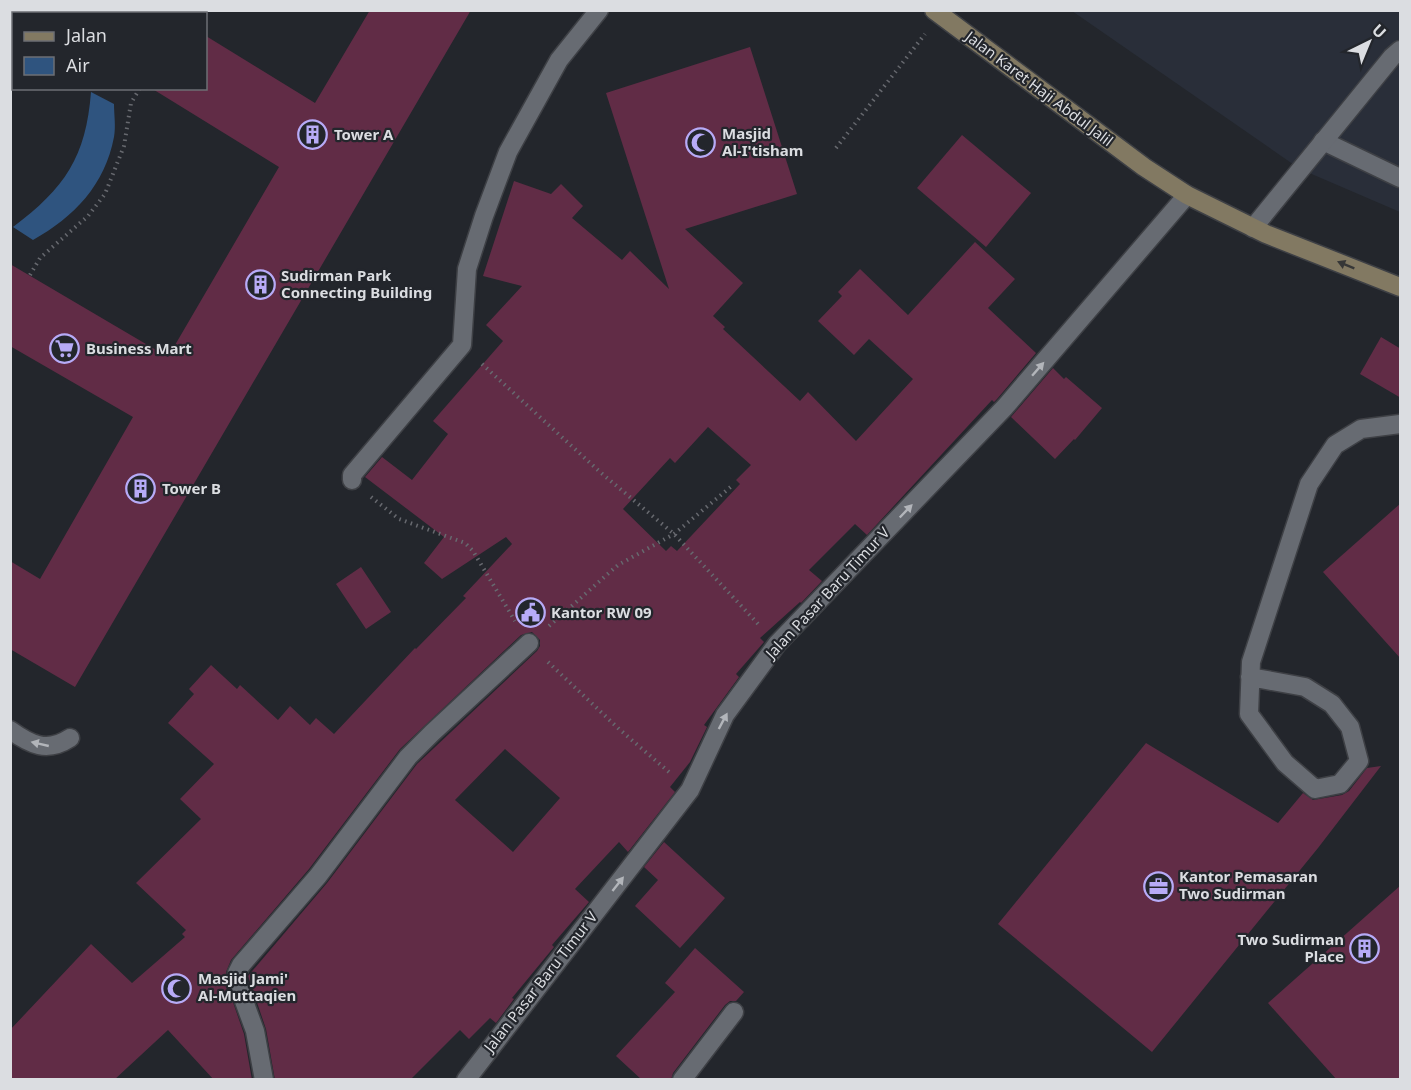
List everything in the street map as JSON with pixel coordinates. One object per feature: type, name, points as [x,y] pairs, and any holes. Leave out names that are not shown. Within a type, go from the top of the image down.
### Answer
[{"type":"street","points":[[352,480],[352,475],[462,345],[467,269],[508,152],[559,60],[599,10]]},
{"type":"street","name":"Jalan Karet Haji Abdul Jalil","points":[[937,13],[1144,167],[1187,195],[1253,228],[1401,287]]},
{"type":"street","points":[[1253,228],[1392,57],[1401,50]]},
{"type":"street","points":[[1323,141],[1401,178]]},
{"type":"street","name":"Jalan Pasar Baru Timur V","points":[[469,1079],[690,790],[726,715],[777,644],[1005,407],[1187,195]]},
{"type":"street","points":[[1250,677],[1305,687],[1332,704],[1350,727],[1359,761],[1340,784],[1315,789],[1285,763],[1249,714],[1250,677],[1251,662],[1309,484],[1335,445],[1361,429],[1401,424]]},
{"type":"street","points":[[264,1080],[255,1031],[237,982],[237,973],[241,965],[318,876],[408,757],[529,643]]},
{"type":"street","points":[[10,730],[25,741],[45,747],[60,745],[70,738]]},
{"type":"street","points":[[682,1080],[734,1012]]},
{"type":"path","points":[[836,148],[937,13]]},
{"type":"path","points":[[30,275],[40,258],[88,216],[105,194],[124,146],[131,103],[139,90]]},
{"type":"path","points":[[462,345],[600,472],[674,534],[777,644]]},
{"type":"path","points":[[529,643],[618,565],[674,534],[733,485]]},
{"type":"shaded area","points":[[1072,11],[1400,11],[1400,212],[1300,169]]},
{"type":"water","points":[[91,92],[114,104],[115,133],[110,154],[86,198],[62,221],[33,240],[13,227],[46,199],[70,169],[84,135]]},
{"type":"building","points":[[370,10],[471,10],[75,687],[10,649],[10,561],[40,579],[133,417],[10,346],[10,264],[168,357],[279,167],[154,90],[207,90],[207,37],[315,103]]},
{"type":"building","points":[[750,47],[797,194],[685,229],[743,283],[713,316],[725,327],[723,329],[800,401],[808,392],[856,441],[913,379],[869,339],[854,355],[818,321],[842,296],[838,292],[860,269],[908,315],[975,242],[1015,279],[988,308],[1036,353],[997,399],[994,402],[992,400],[867,535],[855,524],[809,570],[822,581],[801,603],[760,638],[764,642],[736,674],[739,677],[704,725],[707,727],[690,762],[670,787],[675,792],[628,852],[619,842],[575,889],[589,902],[552,945],[554,947],[512,998],[514,999],[496,1023],[490,1018],[469,1039],[460,1030],[410,1080],[275,1080],[266,1029],[248,976],[327,883],[417,764],[537,651],[540,640],[532,632],[521,635],[400,749],[309,869],[231,960],[226,972],[226,982],[244,1034],[252,1080],[214,1080],[168,1030],[114,1080],[10,1080],[10,1030],[91,944],[132,983],[185,937],[182,934],[186,930],[136,883],[201,819],[180,799],[214,764],[168,723],[194,694],[189,689],[211,665],[237,689],[240,685],[278,720],[290,706],[310,725],[316,718],[334,734],[466,598],[463,596],[512,544],[506,537],[442,579],[424,563],[444,537],[365,477],[382,457],[412,480],[448,434],[433,421],[503,341],[486,325],[522,286],[483,276],[514,181],[551,194],[561,184],[583,206],[572,218],[622,260],[630,251],[669,289],[606,93]],"holes":[[[708,427],[751,465],[736,480],[740,484],[677,551],[671,546],[666,551],[623,509],[670,458],[675,463]],[[505,749],[560,798],[513,852],[455,800]]]},
{"type":"building","points":[[962,135],[1031,193],[986,247],[917,188]]},
{"type":"building","points":[[1381,337],[1401,349],[1401,398],[1360,374]]},
{"type":"building","points":[[1053,368],[1102,408],[1075,440],[1055,459],[1011,417]]},
{"type":"building","points":[[1401,503],[1401,659],[1323,572]]},
{"type":"building","points":[[361,567],[391,612],[366,629],[336,584]]},
{"type":"building","name":"Kantor Pemasaran Two Sudirman","points":[[1146,743],[1278,823],[1303,793],[1313,800],[1342,795],[1349,791],[1367,768],[1381,766],[1318,848],[1152,1052],[998,924]]},
{"type":"building","points":[[664,842],[725,898],[680,948],[635,906],[658,880],[644,867]]},
{"type":"building","name":"Two Sudirman Place","points":[[1401,885],[1401,1080],[1337,1080],[1268,1003]]},
{"type":"building","points":[[695,948],[744,992],[736,1001],[730,1001],[725,1005],[673,1073],[671,1080],[642,1080],[616,1056],[675,992],[665,983]]},
{"type":"place","name":"Tower A","points":[[313,135]]},
{"type":"place","name":"Masjid Al-I'tisham","points":[[701,143]]},
{"type":"place","name":"Sudirman Park Connecting Building","points":[[260,285]]},
{"type":"place","name":"Business Mart","points":[[65,349]]},
{"type":"place","name":"Tower B","points":[[141,489]]},
{"type":"place","name":"Kantor RW 09","points":[[530,613]]},
{"type":"place","name":"Kantor Pemasaran Two Sudirman","points":[[1158,886]]},
{"type":"place","name":"Two Sudirman Place","points":[[1365,949]]},
{"type":"place","name":"Masjid Jami' Al-Muttaqien","points":[[177,988]]}]
